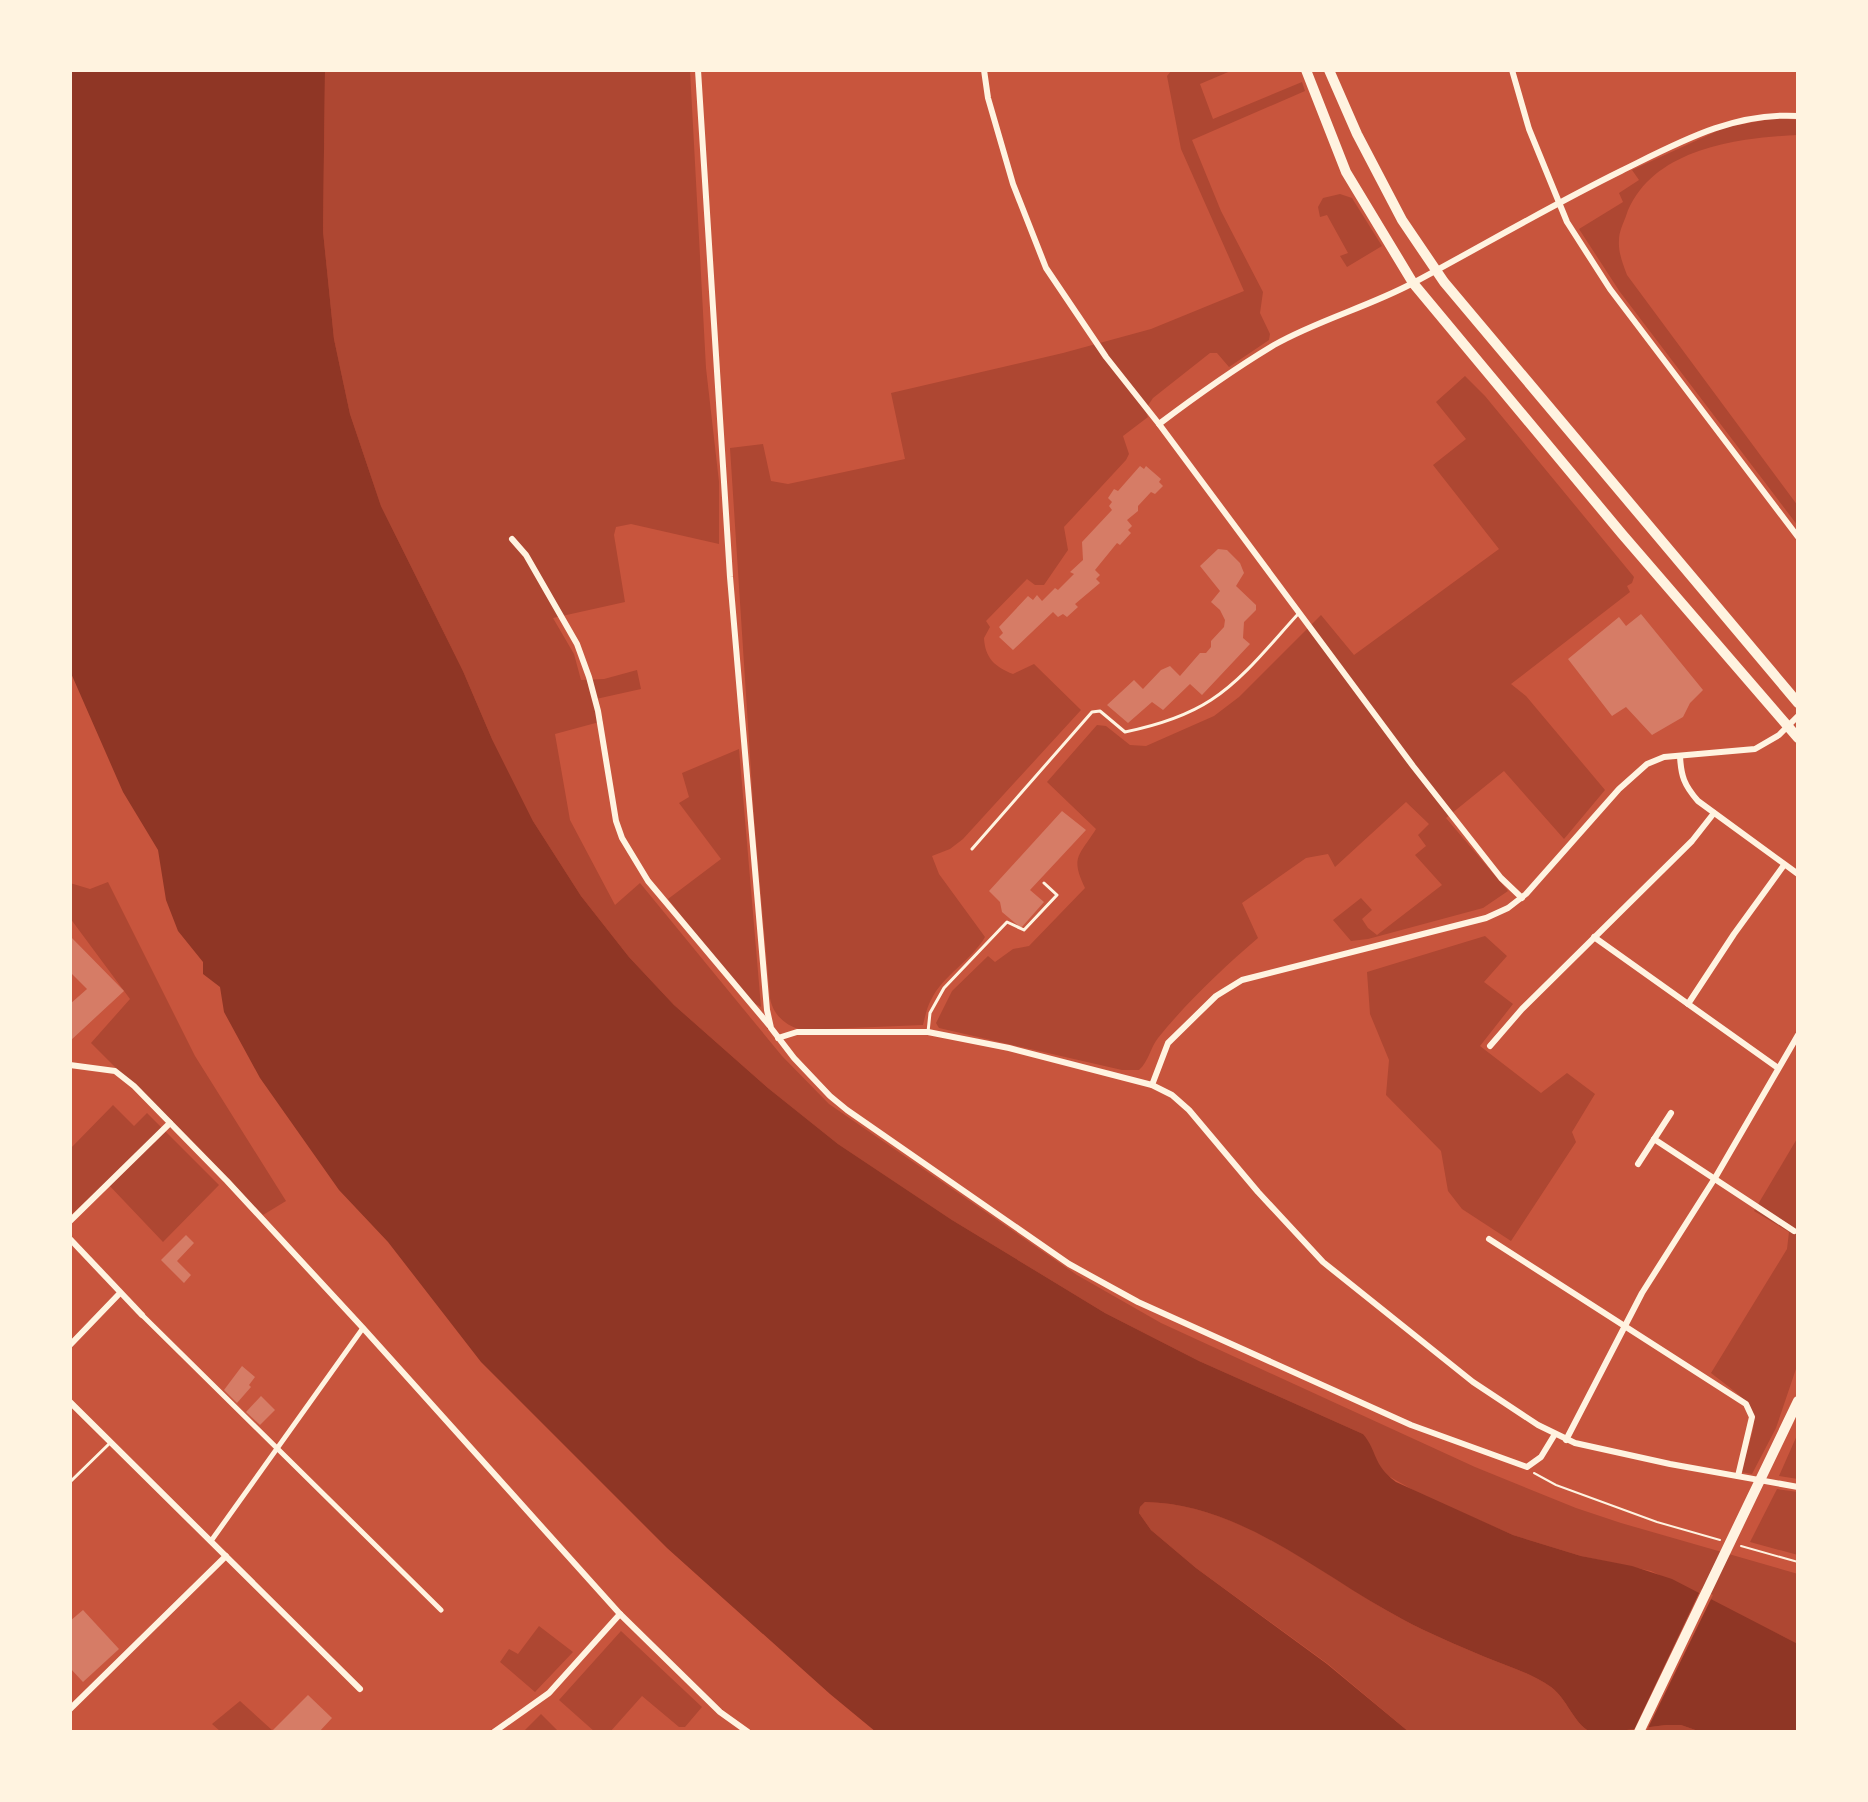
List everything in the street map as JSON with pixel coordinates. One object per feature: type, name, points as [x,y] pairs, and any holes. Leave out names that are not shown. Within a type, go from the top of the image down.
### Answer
[{"type":"main road","points":[[1306,70],[1346,172],[1413,283],[1622,534],[1798,738]]},
{"type":"main road","points":[[1329,70],[1357,134],[1402,220],[1436,270],[1798,703]]},
{"type":"main road","points":[[1639,1732],[1798,1401]]},
{"type":"street","points":[[698,70],[730,577],[756,905],[765,1001],[771,1028]]},
{"type":"street","points":[[984,70],[988,98],[1013,184],[1046,268],[1106,357],[1457,823],[1501,878],[1522,898]]},
{"type":"street","points":[[1512,70],[1529,129],[1567,222],[1610,289],[1798,537]]},
{"type":"street","points":[[1159,424],[1276,344],[1413,283],[1559,203],[1716,126],[1753,117],[1798,116]]},
{"type":"street","points":[[512,539],[526,555],[570,631],[589,677],[598,711],[616,821],[622,838],[648,881],[778,1038],[812,1077],[847,1110],[1069,1264],[1138,1302],[1220,1341],[1411,1425],[1527,1467],[1541,1457],[1555,1434]]},
{"type":"street","points":[[1152,1085],[1168,1043],[1216,996],[1242,980],[1467,924],[1508,908],[1522,898],[1636,772],[1654,759],[1755,749],[1773,740],[1798,716]]},
{"type":"street","points":[[1680,756],[1686,787],[1714,813],[1798,874]]},
{"type":"street","points":[[1490,1046],[1522,1009],[1692,841],[1714,813]]},
{"type":"street","points":[[1688,1004],[1784,865]]},
{"type":"street","points":[[1594,937],[1778,1068]]},
{"type":"street","points":[[778,1038],[797,1032],[928,1032],[1009,1048],[1152,1085],[1172,1095],[1189,1110],[1258,1192],[1323,1262],[1473,1382],[1555,1434],[1566,1440],[1670,1464],[1798,1487]]},
{"type":"street","points":[[1566,1440],[1642,1293],[1715,1178],[1798,1035]]},
{"type":"street","points":[[70,1065],[104,1069],[124,1076],[363,1328],[620,1614],[720,1712],[748,1732]]},
{"type":"street","points":[[1638,1164],[1671,1113]]},
{"type":"street","points":[[70,1221],[170,1123]]},
{"type":"street","points":[[1654,1139],[1794,1231]]},
{"type":"street","points":[[70,1239],[120,1293],[441,1610]]},
{"type":"street","points":[[1489,1239],[1746,1404],[1752,1417],[1738,1476]]},
{"type":"street","points":[[70,1345],[120,1293]]},
{"type":"street","points":[[211,1541],[363,1328]]},
{"type":"street","points":[[70,1402],[360,1689]]},
{"type":"street","points":[[70,1709],[226,1556]]},
{"type":"street","points":[[494,1732],[549,1693],[620,1614]]},
{"type":"lane","points":[[972,849],[1092,712],[1100,711],[1125,732],[1160,725],[1212,700],[1252,664],[1300,612]]},
{"type":"lane","points":[[928,1032],[930,1013],[944,988],[1007,922],[1024,930],[1057,895],[1044,883]]},
{"type":"lane","points":[[70,1482],[111,1442]]},
{"type":"path","points":[[1527,1467],[1540,1477],[1585,1496],[1657,1522],[1728,1542]]},
{"type":"path","points":[[1742,1546],[1798,1562]]},
{"type":"shaded area","points":[[70,70],[325,70],[323,231],[334,339],[350,414],[381,506],[533,821],[581,896],[629,957],[674,1005],[768,1088],[838,1144],[952,1220],[1105,1313],[1199,1361],[1363,1434],[1379,1464],[1396,1482],[1513,1535],[1672,1579],[1798,1644],[1798,1732],[1701,1732],[1681,1725],[1666,1725],[1590,1732],[1557,1692],[1543,1682],[1412,1624],[1280,1545],[1215,1515],[1181,1506],[1145,1502],[1139,1513],[1151,1530],[1196,1568],[1327,1664],[1409,1732],[876,1732],[667,1548],[481,1362],[388,1242],[339,1190],[260,1078],[224,1012],[220,987],[203,974],[203,962],[178,931],[166,900],[158,850],[123,792],[70,671]]},
{"type":"shaded area","points":[[325,70],[690,70],[706,368],[719,482],[719,544],[631,524],[616,527],[614,535],[625,602],[553,618],[574,654],[581,680],[604,679],[637,670],[641,689],[596,699],[603,721],[555,734],[570,820],[615,905],[640,883],[782,1056],[829,1104],[1077,1275],[1161,1323],[1475,1467],[1621,1523],[1798,1574],[1798,1644],[1651,1571],[1581,1556],[1513,1535],[1420,1494],[1385,1474],[1363,1434],[1199,1361],[1105,1313],[952,1220],[838,1144],[768,1088],[674,1005],[629,957],[581,896],[533,821],[381,506],[350,414],[334,339],[323,231]]},
{"type":"shaded area","points":[[1172,70],[1233,70],[1200,84],[1213,119],[1302,82],[1305,91],[1192,140],[1221,211],[1263,292],[1260,313],[1270,334],[1269,340],[1229,367],[1217,353],[1210,353],[1153,398],[1145,410],[1148,417],[1123,436],[1129,454],[1126,460],[1064,527],[1068,550],[1044,585],[1035,585],[1027,579],[986,621],[990,627],[984,638],[985,645],[996,665],[1013,674],[1034,664],[1081,710],[963,839],[950,849],[932,856],[939,874],[985,937],[979,946],[936,991],[923,1025],[795,1028],[777,1014],[770,998],[754,818],[730,448],[763,444],[771,481],[788,484],[905,459],[891,393],[1151,329],[1244,291],[1181,149],[1167,76]]},
{"type":"shaded area","points":[[1777,118],[1798,120],[1798,135],[1723,144],[1675,162],[1654,176],[1638,193],[1626,216],[1619,244],[1627,275],[1798,506],[1798,526],[1620,292],[1579,229],[1623,202],[1619,193],[1639,180],[1632,170],[1726,127]]},
{"type":"shaded area","points":[[1340,194],[1352,198],[1382,246],[1347,267],[1340,256],[1348,253],[1327,215],[1320,217],[1318,207],[1323,198]]},
{"type":"shaded area","points":[[1465,376],[1485,396],[1634,577],[1627,586],[1630,592],[1511,684],[1526,696],[1605,790],[1564,839],[1504,771],[1446,818],[1508,891],[1483,908],[1368,939],[1351,941],[1333,920],[1361,898],[1372,910],[1362,919],[1377,935],[1442,885],[1415,855],[1426,846],[1418,835],[1429,824],[1406,802],[1335,867],[1328,854],[1306,858],[1242,903],[1258,938],[1181,1011],[1158,1038],[1139,1070],[1122,1070],[939,1028],[936,1023],[952,991],[988,956],[995,962],[1013,949],[1029,946],[1085,888],[1078,870],[1078,857],[1096,829],[1047,782],[1097,725],[1106,726],[1130,745],[1146,746],[1214,716],[1239,697],[1321,615],[1354,655],[1499,549],[1433,465],[1466,439],[1436,402]]},
{"type":"shaded area","points":[[739,749],[761,1007],[748,1000],[668,899],[721,859],[679,803],[689,797],[682,773]]},
{"type":"shaded area","points":[[108,882],[195,1056],[286,1201],[263,1215],[91,1043],[130,999],[70,918],[70,883],[90,889]]},
{"type":"shaded area","points":[[1485,936],[1507,956],[1484,982],[1513,1004],[1480,1046],[1541,1093],[1567,1073],[1595,1094],[1572,1132],[1576,1142],[1511,1241],[1462,1209],[1448,1191],[1441,1151],[1386,1095],[1389,1060],[1370,1014],[1367,972]]},
{"type":"shaded area","points":[[113,1105],[134,1126],[147,1113],[219,1185],[163,1242],[106,1182],[70,1216],[70,1149]]},
{"type":"shaded area","points":[[1798,1137],[1798,1363],[1776,1428],[1752,1474],[1741,1472],[1752,1435],[1753,1414],[1741,1397],[1711,1373],[1787,1249],[1789,1232],[1754,1211]]},
{"type":"shaded area","points":[[1798,1433],[1798,1479],[1779,1476]]},
{"type":"shaded area","points":[[1777,1489],[1798,1492],[1798,1555],[1750,1542]]},
{"type":"shaded area","points":[[1145,1502],[1181,1506],[1248,1528],[1412,1624],[1543,1682],[1557,1692],[1590,1732],[1409,1732],[1328,1664],[1196,1568],[1151,1530],[1139,1513]]},
{"type":"shaded area","points":[[539,1626],[573,1652],[535,1692],[500,1662],[509,1649],[518,1654]]},
{"type":"shaded area","points":[[621,1631],[702,1707],[685,1727],[679,1727],[642,1696],[610,1732],[595,1732],[559,1700]]},
{"type":"shaded area","points":[[240,1701],[273,1731],[221,1732],[212,1724]]},
{"type":"shaded area","points":[[541,1714],[559,1732],[523,1732]]},
{"type":"shaded area","points":[[1681,1725],[1701,1732],[1611,1732]]},
{"type":"pier","points":[[1701,1589],[1713,1595],[1647,1730],[1633,1732]]},
{"type":"building","points":[[1140,466],[1144,469],[1146,466],[1161,479],[1159,482],[1163,486],[1155,494],[1151,492],[1138,506],[1138,511],[1127,520],[1132,526],[1128,530],[1131,533],[1120,545],[1117,543],[1095,570],[1100,575],[1096,579],[1100,583],[1075,604],[1078,607],[1067,617],[1063,614],[1058,617],[1053,612],[1013,650],[999,637],[1003,633],[999,627],[1028,596],[1033,600],[1037,595],[1042,601],[1074,574],[1070,572],[1083,560],[1082,542],[1112,510],[1109,506],[1112,502],[1108,498]]},
{"type":"building","points":[[1218,549],[1227,550],[1240,563],[1244,573],[1236,586],[1256,605],[1256,610],[1244,622],[1243,638],[1250,644],[1202,695],[1190,684],[1163,710],[1152,702],[1128,723],[1107,705],[1134,680],[1143,689],[1161,670],[1170,666],[1180,676],[1200,653],[1206,653],[1211,641],[1224,627],[1225,620],[1220,610],[1211,602],[1220,591],[1200,566]]},
{"type":"building","points":[[1641,614],[1703,690],[1690,703],[1683,717],[1652,735],[1626,707],[1612,716],[1568,659],[1619,617],[1626,626]]},
{"type":"building","points":[[1062,811],[1086,830],[1030,890],[1044,902],[1021,928],[1002,912],[1000,902],[989,891]]},
{"type":"building","points":[[70,936],[124,991],[70,1041],[70,1004],[87,989],[70,972]]},
{"type":"building","points":[[186,1235],[194,1243],[177,1261],[191,1275],[184,1283],[161,1260]]},
{"type":"building","points":[[242,1366],[255,1377],[249,1385],[251,1387],[237,1403],[224,1390]]},
{"type":"building","points":[[261,1396],[275,1410],[260,1425],[246,1412]]},
{"type":"building","points":[[83,1610],[119,1649],[83,1682],[70,1668],[70,1621]]},
{"type":"building","points":[[308,1695],[332,1718],[319,1732],[271,1732]]}]
